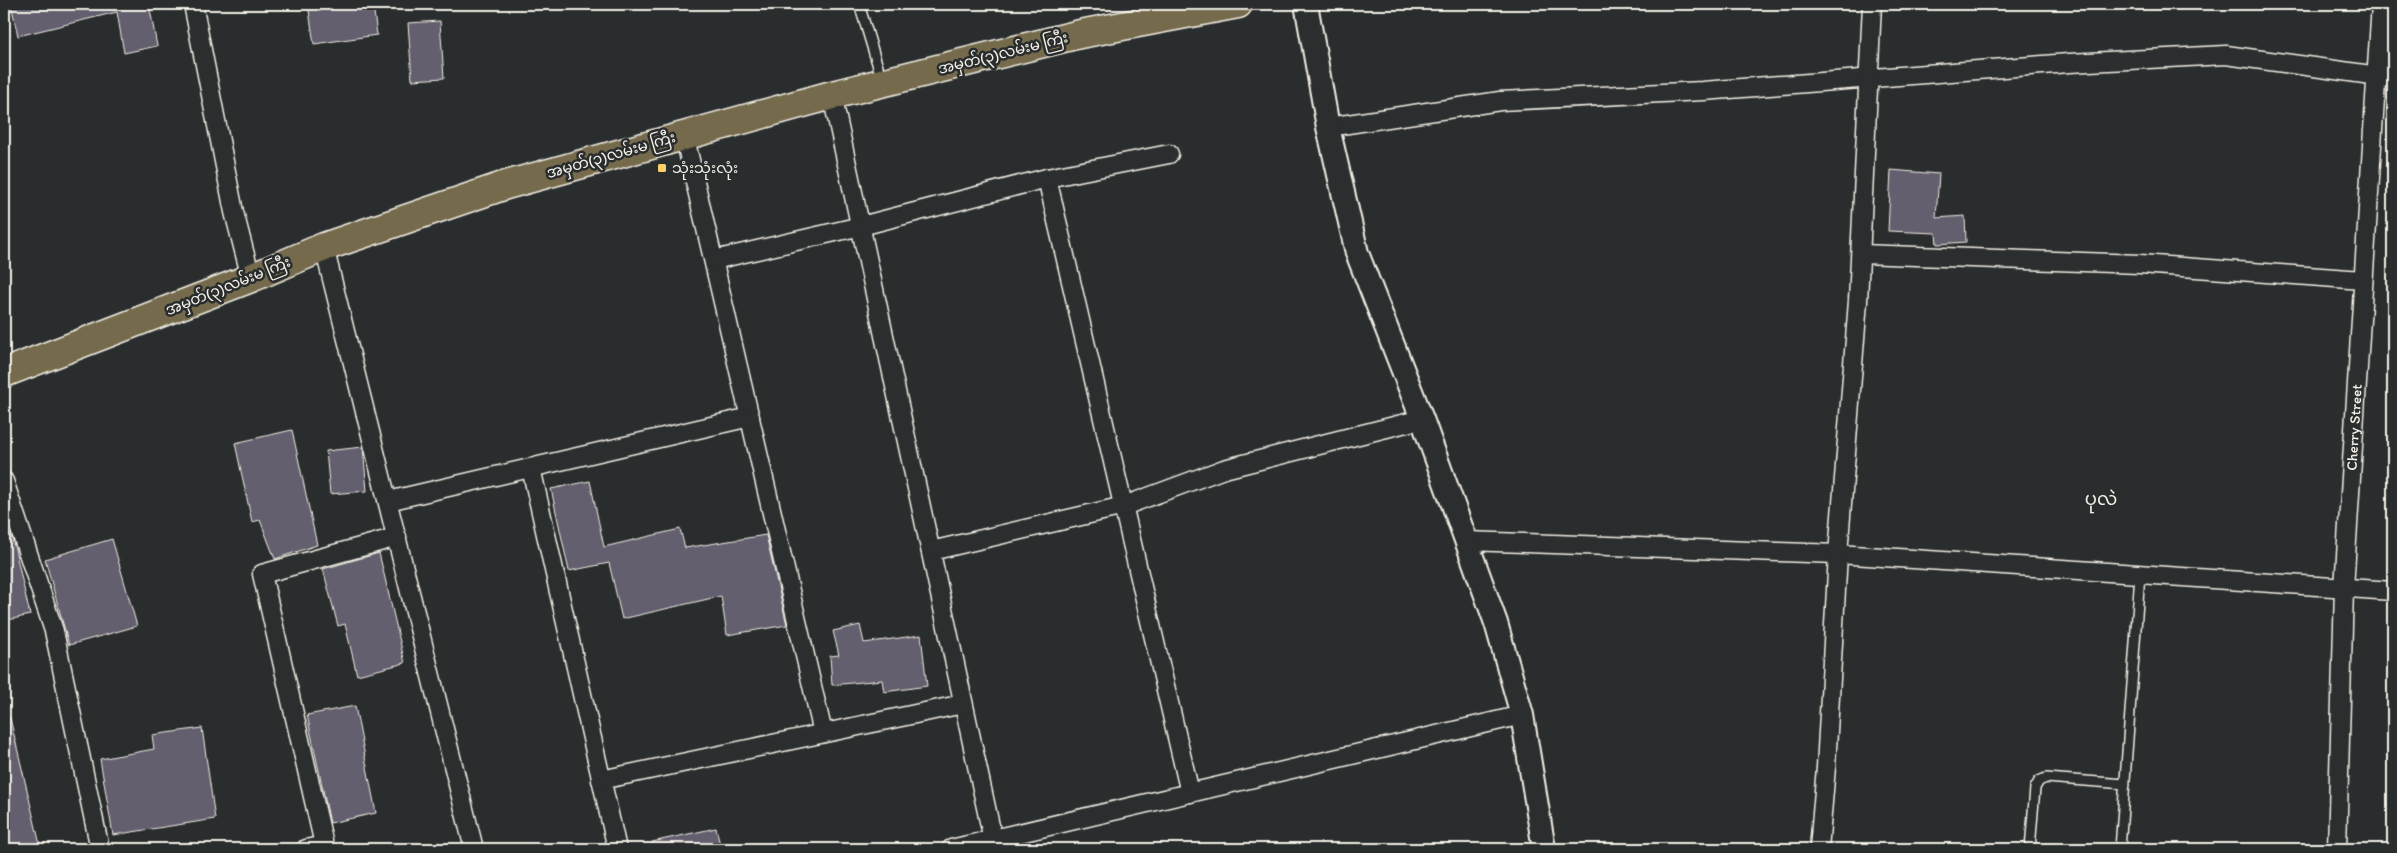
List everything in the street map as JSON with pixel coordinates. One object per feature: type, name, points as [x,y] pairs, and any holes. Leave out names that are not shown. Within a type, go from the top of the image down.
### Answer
[{"type":"main road","name":"အမှတ်(၃)လမ်းမ ကြီး","points":[[4,373],[251,278],[324,247],[506,185],[684,134],[882,82],[1080,34],[1238,4]]},
{"type":"street","points":[[193,4],[234,212],[251,278]]},
{"type":"street","points":[[1306,4],[1328,127],[1357,253],[1422,419],[1496,623],[1522,715],[1544,849]]},
{"type":"street","points":[[1819,849],[1826,766],[1838,554],[1861,254],[1872,4]]},
{"type":"street","name":"Cherry Street","points":[[2337,849],[2344,588],[2363,280],[2385,77],[2381,4]]},
{"type":"street","points":[[1328,127],[1500,101],[1703,91],[2069,63],[2226,55],[2385,77]]},
{"type":"street","points":[[832,95],[994,844]]},
{"type":"street","points":[[684,134],[823,732]]},
{"type":"street","points":[[714,260],[861,226],[1047,178],[1169,154]]},
{"type":"street","points":[[1047,178],[1190,794]]},
{"type":"street","points":[[324,247],[474,849]]},
{"type":"street","points":[[1861,254],[2140,264],[2363,280]]},
{"type":"street","points":[[388,501],[750,417]]},
{"type":"street","points":[[931,552],[1124,506],[1224,469],[1422,419]]},
{"type":"street","points":[[531,468],[616,849]]},
{"type":"street","points":[[4,481],[54,631],[100,849]]},
{"type":"street","points":[[306,849],[324,847],[262,574],[397,538]]},
{"type":"street","points":[[1466,541],[1838,554],[2393,591]]},
{"type":"street","points":[[601,780],[964,704]]},
{"type":"street","points":[[951,849],[994,844],[1190,794],[1522,715]]},
{"type":"lane","points":[[860,4],[882,82]]},
{"type":"lane","points":[[2120,849],[2140,574]]},
{"type":"lane","points":[[2030,849],[2035,788],[2039,781],[2046,778],[2125,784]]},
{"type":"building","points":[[11,4],[149,4],[157,46],[124,53],[117,12],[18,36]]},
{"type":"building","points":[[308,4],[373,4],[377,35],[314,44]]},
{"type":"building","points":[[440,21],[444,78],[412,80],[408,23]]},
{"type":"building","points":[[1891,170],[1939,174],[1936,218],[1965,216],[1966,242],[1937,244],[1936,233],[1888,231]]},
{"type":"building","points":[[292,430],[317,545],[275,559],[260,520],[252,522],[235,443]]},
{"type":"building","points":[[363,447],[367,491],[330,494],[326,451]]},
{"type":"building","points":[[590,481],[604,547],[680,529],[685,548],[766,535],[787,625],[727,635],[721,596],[622,619],[609,563],[569,571],[551,489]]},
{"type":"building","points":[[8,527],[30,615],[4,621],[4,528]]},
{"type":"building","points":[[112,539],[137,626],[69,645],[45,559]]},
{"type":"building","points":[[379,553],[405,663],[357,675],[345,624],[338,626],[323,569]]},
{"type":"building","points":[[860,625],[864,643],[921,635],[927,686],[884,692],[882,680],[832,685],[830,656],[839,655],[833,631]]},
{"type":"building","points":[[355,706],[376,813],[330,823],[307,715]]},
{"type":"building","points":[[10,718],[41,849],[4,849],[4,719]]},
{"type":"building","points":[[202,728],[215,819],[113,835],[100,759],[154,749],[152,735]]},
{"type":"building","points":[[716,828],[721,849],[653,849],[652,842]]},
{"type":"place","name":"သုံးသုံးလုံး","points":[[662,168]]},
{"type":"district","name":"ပုလဲ","points":[[2101,499]]}]
